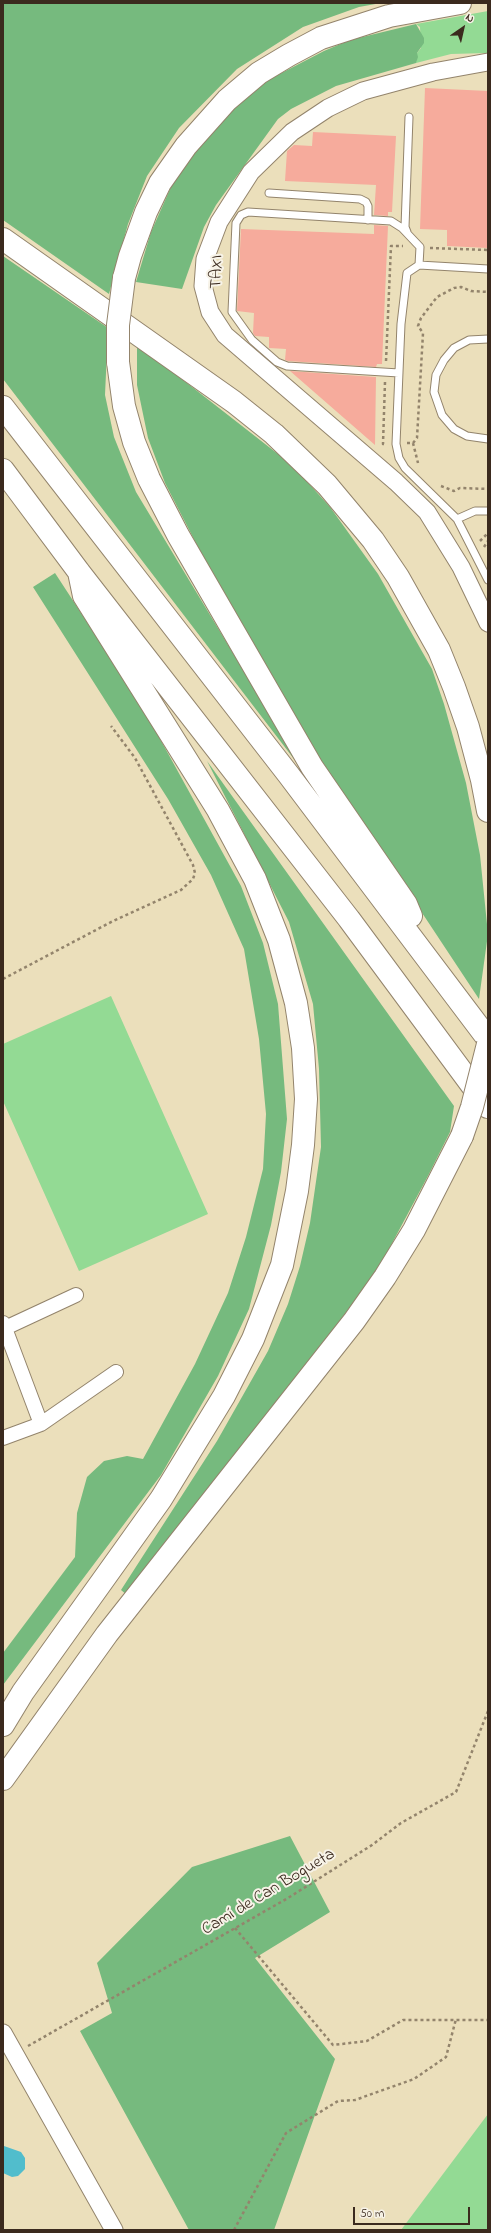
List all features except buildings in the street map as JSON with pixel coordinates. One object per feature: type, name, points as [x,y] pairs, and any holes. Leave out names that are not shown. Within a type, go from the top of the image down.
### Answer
[{"type":"highway","points":[[432,963],[406,904],[312,767],[209,591],[159,500],[134,442],[124,406],[118,362],[118,325],[124,278],[130,256],[146,212],[160,183],[186,146],[227,100],[259,73],[288,55],[321,38],[389,16],[460,3]]},
{"type":"highway","points":[[3,239],[234,402],[274,434],[327,485],[373,540],[398,578],[439,650],[468,727],[482,780],[488,811]]},
{"type":"highway","points":[[3,406],[432,963],[488,1039]]},
{"type":"highway","points":[[3,470],[79,572],[340,907],[488,1107]]},
{"type":"highway","points":[[3,1725],[24,1692],[161,1499],[224,1396],[253,1338],[282,1265],[297,1191],[306,1099],[303,1048],[296,1003],[278,940],[255,879],[218,810],[84,596],[79,572]]},
{"type":"highway","points":[[3,1779],[107,1634],[344,1333],[385,1277],[414,1230],[462,1136],[472,1107],[488,1044]]},
{"type":"highway","points":[[3,1715],[24,1692]]},
{"type":"highway","points":[[3,1789],[30,1741]]},
{"type":"street","points":[[488,62],[433,72],[363,91],[328,108],[297,128],[263,158],[235,194],[213,235],[203,272],[203,286],[210,312],[225,336],[396,482],[427,512],[461,567],[488,623]]},
{"type":"street","points":[[41,1424],[4,1327],[76,1295]]},
{"type":"street","points":[[3,1438],[41,1424],[116,1372]]},
{"type":"street","points":[[8,2046],[113,2230]]},
{"type":"lane","points":[[407,232],[405,227],[409,117]]},
{"type":"lane","points":[[268,193],[360,199],[366,202],[368,220]]},
{"type":"lane","name":"TAXI","points":[[399,374],[286,366],[277,362],[252,340],[232,312],[235,228],[241,215],[248,212],[391,221],[407,232],[420,247],[418,265]]},
{"type":"lane","points":[[488,269],[418,265],[410,269],[405,277],[396,444],[399,458],[405,468],[457,519],[488,580]]},
{"type":"lane","points":[[488,339],[469,340],[454,348],[444,360],[436,375],[434,392],[442,415],[454,429],[467,436],[488,439]]},
{"type":"lane","points":[[457,519],[475,511],[488,511]]},
{"type":"path","points":[[421,469],[414,454],[413,443],[417,438],[423,333],[418,326],[421,318],[437,297],[454,288],[461,287],[471,291],[488,292]]},
{"type":"path","points":[[383,444],[413,443]]},
{"type":"path","points":[[435,483],[454,491],[460,488],[488,489]]},
{"type":"path","points":[[3,980],[112,921],[181,890],[193,879],[196,873],[135,758],[111,726]]},
{"type":"path","name":"Camí de Can Bogueta","points":[[8,2046],[235,1928],[353,1857],[401,1823],[456,1792],[488,1711]]},
{"type":"path","points":[[235,1928],[333,2046],[367,2041],[403,2020],[488,2020]]},
{"type":"path","points":[[234,2230],[286,2134],[338,2101],[355,2100],[414,2079],[446,2057],[456,2019]]},
{"type":"green space","points":[[3,3],[381,3],[359,7],[303,27],[237,69],[179,128],[147,176],[128,224],[109,294],[3,220]]},
{"type":"green space","points":[[488,11],[488,53],[451,54],[416,63],[417,53],[421,48],[420,27],[416,24]]},
{"type":"green space","points":[[416,24],[424,38],[424,43],[417,53],[418,57],[416,63],[336,86],[291,109],[278,119],[216,205],[204,227],[182,289],[136,282],[151,232],[171,187],[201,143],[233,109],[270,79],[324,51],[350,40]]},
{"type":"green space","points":[[3,256],[108,328],[105,395],[114,437],[136,492],[307,776],[3,379]]},
{"type":"green space","points":[[137,344],[292,465],[330,507],[378,574],[432,669],[444,704],[466,783],[480,855],[488,934],[479,999],[280,698],[219,588],[165,483],[148,438],[137,385]]},
{"type":"green space","points":[[55,573],[143,708],[241,886],[263,943],[278,1004],[287,1119],[281,1172],[271,1225],[249,1309],[218,1376],[161,1475],[3,1685],[3,1653],[75,1557],[77,1513],[87,1477],[104,1461],[127,1456],[143,1459],[195,1364],[228,1293],[246,1237],[263,1169],[266,1114],[259,1039],[244,949],[211,875],[168,799],[33,587]]},
{"type":"green space","points":[[207,761],[454,1106],[450,1132],[381,1264],[318,1351],[127,1595],[121,1590],[217,1441],[268,1351],[288,1304],[300,1266],[310,1223],[321,1147],[319,1069],[313,1004],[289,922]]},
{"type":"green space","points":[[111,996],[208,1214],[79,1271],[3,1101],[3,1044]]},
{"type":"green space","points":[[290,1836],[330,1912],[255,1958],[335,2059],[274,2230],[189,2230],[80,2031],[112,2013],[97,1963],[192,1867]]},
{"type":"green space","points":[[488,2114],[488,2230],[401,2230]]},
{"type":"water","points":[[3,2136],[4,2146],[21,2152],[25,2158],[25,2169],[18,2176],[12,2177],[3,2173]]}]
